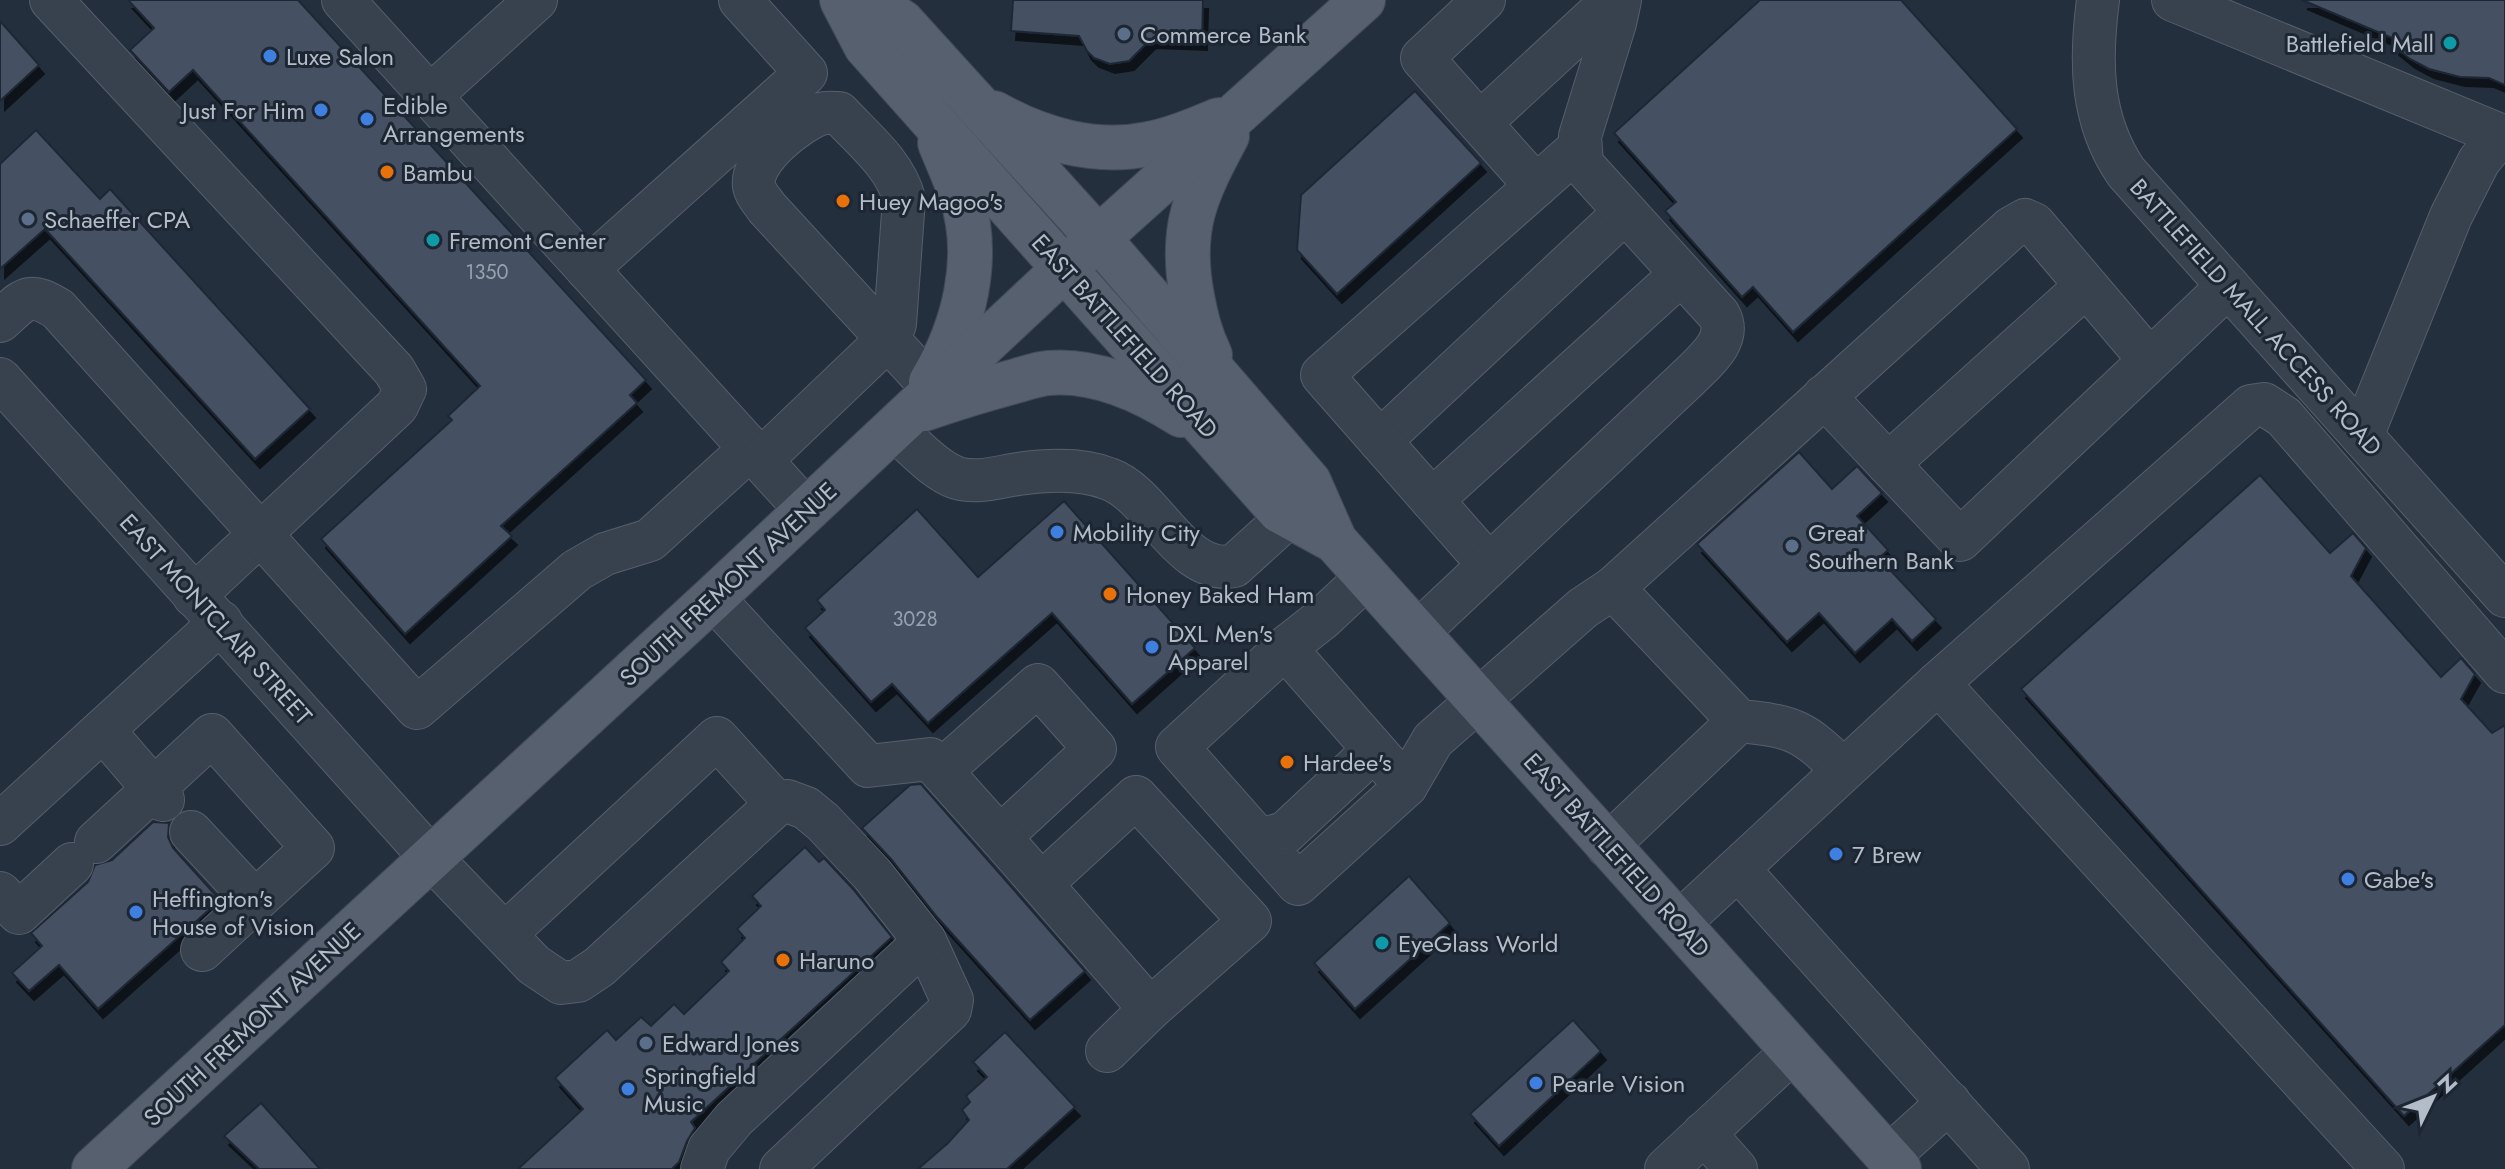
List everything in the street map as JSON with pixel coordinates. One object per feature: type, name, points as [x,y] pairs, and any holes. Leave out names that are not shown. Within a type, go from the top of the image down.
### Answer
[{"type":"main road","name":"EAST BATTLEFIELD ROAD","points":[[842,0],[866,46],[1280,511],[1335,541]]},
{"type":"main road","name":"EAST BATTLEFIELD ROAD","points":[[868,0],[902,22],[1099,239],[1309,482],[1335,541],[1893,1163]]},
{"type":"main road","name":"SOUTH FREMONT AVENUE","points":[[94,1169],[432,859],[1065,268],[1363,0]]},
{"type":"main road","points":[[973,101],[1033,132],[1058,141],[1096,146],[1145,145],[1239,112]]},
{"type":"main road","points":[[1227,386],[1199,335],[1186,244],[1192,213],[1205,179],[1239,112]]},
{"type":"main road","points":[[913,409],[957,330],[968,284],[968,235],[962,197],[928,115]]},
{"type":"main road","points":[[913,409],[1047,373],[1078,374],[1122,384],[1157,399],[1214,436]]},
{"type":"street","points":[[0,824],[103,730],[207,609],[260,535],[397,406],[405,389],[394,370],[51,0]]},
{"type":"street","points":[[343,0],[807,511]]},
{"type":"street","points":[[430,96],[536,0]]},
{"type":"street","points":[[0,321],[26,299],[40,298],[58,309],[417,708],[577,570],[605,554],[650,540],[755,455],[889,338],[895,324],[904,199],[901,189],[888,166],[740,0]]},
{"type":"street","points":[[1484,0],[1422,58],[1536,186]]},
{"type":"street","points":[[1480,123],[1613,0]]},
{"type":"street","points":[[1417,633],[1688,378],[1720,342],[1723,323],[1582,164],[1580,136],[1620,0]]},
{"type":"street","name":"BATTLEFIELD MALL ACCESS ROAD","points":[[2098,0],[2092,56],[2094,91],[2105,135],[2126,172],[2505,596]]},
{"type":"street","points":[[2173,0],[2503,136],[2479,161],[2451,216],[2362,436]]},
{"type":"street","points":[[587,269],[806,73]]},
{"type":"street","points":[[754,187],[756,170],[770,150],[807,120],[825,113],[839,113]]},
{"type":"street","points":[[1489,565],[1322,375],[1579,148]]},
{"type":"street","points":[[719,151],[754,187],[767,208],[889,338],[913,409],[942,470],[970,481],[1050,471],[1088,473],[1117,482],[1130,491],[1196,559],[1212,566],[1234,566],[1289,516]]},
{"type":"street","points":[[1380,441],[1625,212]]},
{"type":"street","points":[[1367,577],[1177,747],[1298,884],[1406,786],[1433,740],[1583,608],[1613,588],[2011,228],[2025,220],[2034,224],[2141,350],[2154,351],[2164,347]]},
{"type":"street","points":[[1432,500],[1681,274]]},
{"type":"street","points":[[1888,464],[2086,286]]},
{"type":"street","points":[[1824,396],[1960,540],[2228,286]]},
{"type":"street","name":"EAST MONTCLAIR STREET","points":[[0,379],[432,859],[534,965],[561,983],[578,981],[599,967],[777,804]]},
{"type":"street","points":[[1679,923],[1938,683],[2251,406],[2264,404],[2284,417],[2505,672]]},
{"type":"street","points":[[1613,588],[1739,721],[1778,725],[1812,739],[1843,770]]},
{"type":"street","points":[[713,598],[868,766],[930,759],[1150,1009]]},
{"type":"street","points":[[1285,648],[1406,786]]},
{"type":"street","points":[[1938,683],[2383,1169]]},
{"type":"street","points":[[941,771],[1038,685],[1086,738],[1095,749],[1000,837]]},
{"type":"street","points":[[1607,846],[1739,721]]},
{"type":"street","points":[[103,730],[158,794]]},
{"type":"street","points":[[0,893],[19,913],[84,853],[158,794],[212,735],[313,848],[202,950]]},
{"type":"street","points":[[505,934],[717,738],[777,804],[787,801],[797,803],[823,822],[872,874],[925,941],[952,1000],[950,1010],[781,1169]]},
{"type":"street","points":[[1260,840],[1285,833],[1374,750]]},
{"type":"street","points":[[1041,884],[1136,797],[1250,921],[1107,1051]]},
{"type":"street","points":[[191,832],[255,901]]},
{"type":"street","points":[[1738,869],[2008,1169]]},
{"type":"street","points":[[702,1169],[709,1149],[734,1119],[925,941]]},
{"type":"street","points":[[1666,1169],[1793,1051]]},
{"type":"street","points":[[1893,1163],[1949,1102]]},
{"type":"street","points":[[1704,1133],[1736,1169]]},
{"type":"building","name":"Fremont Center","points":[[128,0],[298,0],[646,380],[630,395],[637,403],[501,526],[512,536],[405,634],[321,539],[452,420],[448,416],[480,386],[193,70],[169,92],[130,50],[154,28]]},
{"type":"building","name":"Commerce Bank","points":[[1013,0],[1203,0],[1202,41],[1151,39],[1129,61],[1110,64],[1094,58],[1079,36],[1011,31]]},
{"type":"building","points":[[1760,0],[1901,0],[2017,129],[1793,332],[1753,287],[1742,297],[1665,211],[1676,202],[1614,133]]},
{"type":"building","name":"Battlefield Mall","points":[[2302,0],[2505,0],[2505,85],[2489,78],[2460,77],[2429,69],[2394,46],[2397,40]]},
{"type":"building","points":[[0,21],[39,65],[0,101]]},
{"type":"building","points":[[1415,91],[1481,163],[1337,294],[1297,250],[1301,195]]},
{"type":"building","points":[[36,130],[100,199],[110,189],[310,409],[255,459],[45,229],[0,269],[0,164]]},
{"type":"building","name":"Great Southern Bank","points":[[1799,452],[1832,489],[1857,466],[1882,493],[1857,516],[1888,550],[1879,558],[1936,619],[1912,641],[1892,619],[1855,653],[1819,613],[1787,642],[1697,544]]},
{"type":"building","name":"Gabe's","points":[[2260,475],[2330,553],[2353,533],[2366,548],[2351,576],[2441,677],[2461,658],[2475,674],[2461,699],[2492,733],[2505,725],[2505,1025],[2404,1116],[2021,689]]},
{"type":"building","points":[[1064,501],[1195,648],[1132,704],[1052,613],[928,723],[892,684],[871,702],[805,628],[825,610],[817,600],[917,509],[978,577]]},
{"type":"building","points":[[921,784],[1085,971],[1030,1020],[862,828],[910,785]]},
{"type":"building","points":[[153,822],[169,823],[168,837],[173,848],[220,900],[98,1009],[59,965],[29,991],[12,973],[42,946],[31,933],[88,882],[95,865],[112,860]]},
{"type":"building","points":[[805,847],[819,862],[824,858],[892,937],[691,1122],[695,1128],[679,1162],[672,1169],[518,1169],[583,1109],[555,1078],[607,1030],[616,1040],[641,1017],[651,1026],[674,1004],[684,1014],[729,971],[721,962],[745,938],[737,929],[761,906],[752,896]]},
{"type":"building","name":"EyeGlass World","points":[[1409,876],[1450,923],[1355,1009],[1314,963]]},
{"type":"building","name":"Pearle Vision","points":[[1573,1020],[1601,1051],[1499,1146],[1470,1114]]},
{"type":"building","points":[[1005,1032],[1075,1107],[1007,1169],[918,1169],[969,1120],[962,1110],[970,1102],[966,1096],[987,1077],[973,1062]]},
{"type":"building","points":[[261,1103],[320,1169],[259,1169],[224,1136]]},
{"type":"place","name":"Commerce Bank","points":[[1124,34]]},
{"type":"place","name":"Battlefield Mall","points":[[2450,43]]},
{"type":"place","name":"Luxe Salon","points":[[270,56]]},
{"type":"place","name":"Just For Him","points":[[321,110]]},
{"type":"place","name":"Edible Arrangements","points":[[367,119]]},
{"type":"place","name":"Bambu","points":[[387,172]]},
{"type":"place","name":"Huey Magoo's","points":[[843,201]]},
{"type":"place","name":"Schaeffer CPA","points":[[28,219]]},
{"type":"place","name":"Fremont Center","points":[[433,240]]},
{"type":"place","name":"Mobility City","points":[[1057,532]]},
{"type":"place","name":"Great Southern Bank","points":[[1792,546]]},
{"type":"place","name":"Honey Baked Ham","points":[[1110,594]]},
{"type":"place","name":"DXL Men's Apparel","points":[[1152,647]]},
{"type":"place","name":"Hardee's","points":[[1287,762]]},
{"type":"place","name":"7 Brew","points":[[1836,854]]},
{"type":"place","name":"Gabe's","points":[[2348,879]]},
{"type":"place","name":"Heffington's House of Vision","points":[[136,912]]},
{"type":"place","name":"EyeGlass World","points":[[1382,943]]},
{"type":"place","name":"Haruno","points":[[783,960]]},
{"type":"place","name":"Edward Jones","points":[[646,1043]]},
{"type":"place","name":"Pearle Vision","points":[[1536,1083]]},
{"type":"place","name":"Springfield Music","points":[[628,1089]]}]
